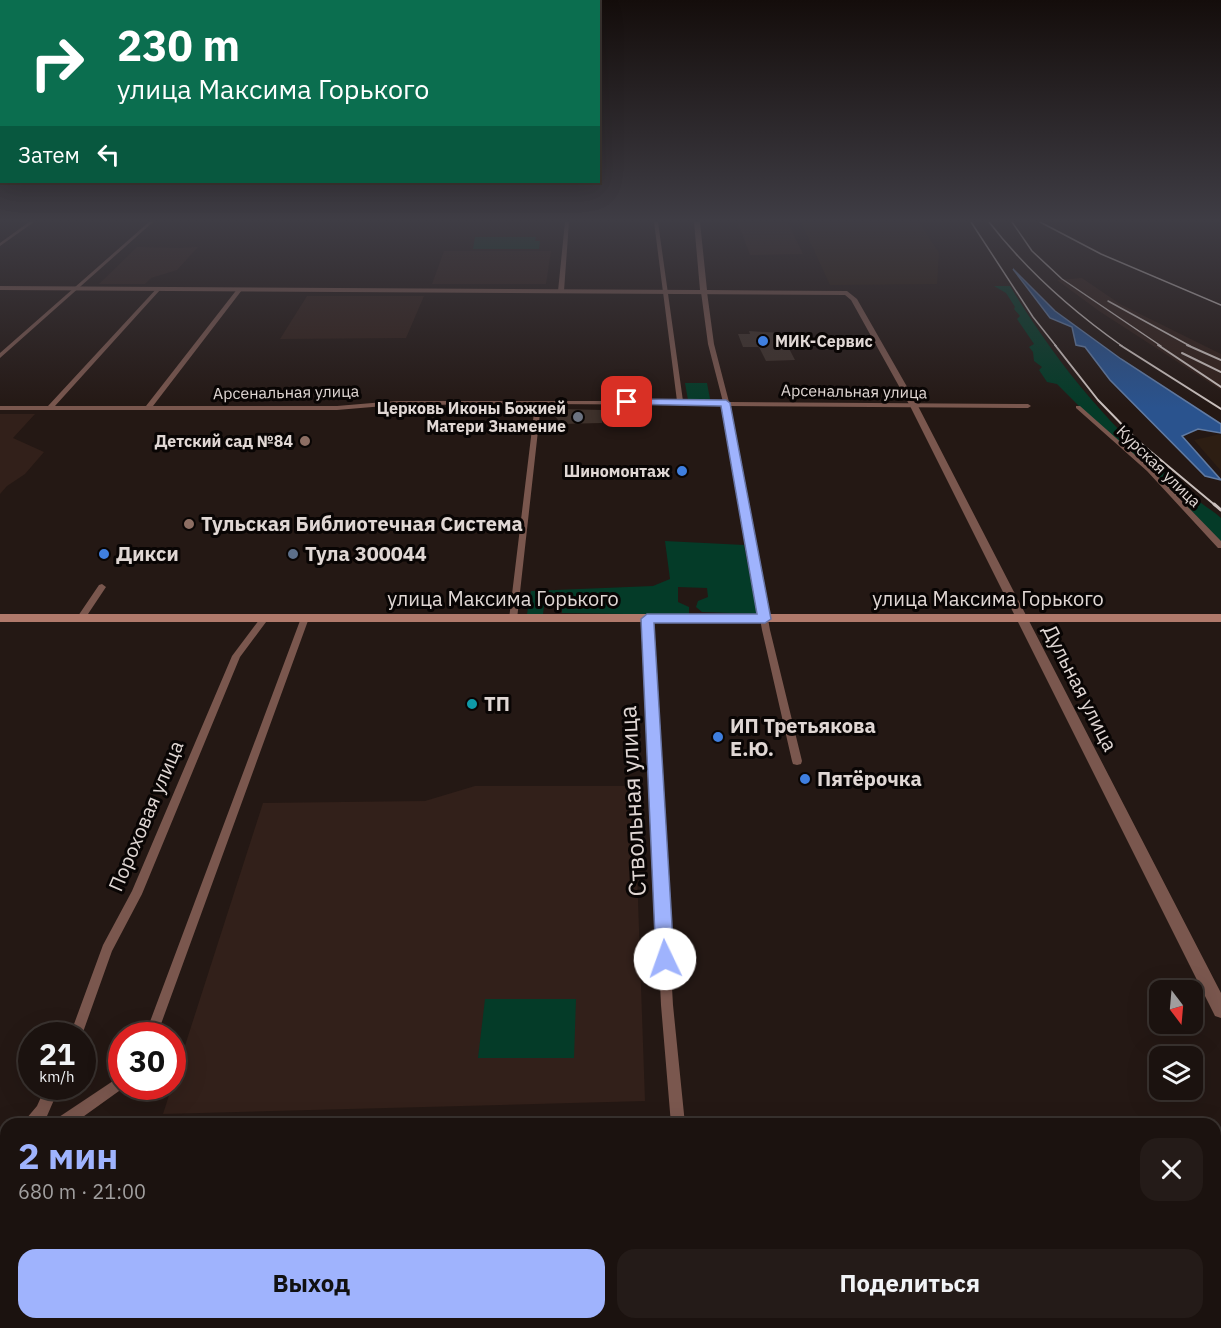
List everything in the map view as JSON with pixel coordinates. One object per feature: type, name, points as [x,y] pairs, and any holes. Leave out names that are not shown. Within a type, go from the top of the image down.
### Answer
[{"type":"main road","name":"улица Максима Горького","points":[[0,618],[1221,618]]},
{"type":"street","points":[[0,356],[68,292],[83,284]]},
{"type":"street","points":[[561,291],[562,284]]},
{"type":"street","points":[[663,284],[680,402]]},
{"type":"street","points":[[703,284],[711,344],[726,403],[765,619],[797,761]]},
{"type":"street","points":[[0,288],[704,292]]},
{"type":"street","points":[[50,408],[158,289]]},
{"type":"street","points":[[148,407],[240,289]]},
{"type":"street","name":"Дульная улица","points":[[704,292],[847,293],[854,299],[914,406],[1221,1010]]},
{"type":"street","points":[[513,619],[538,402]]},
{"type":"street","name":"Арсенальная улица","points":[[0,408],[337,408],[396,403],[538,402],[1028,405]]},
{"type":"street","name":"Курская улица","points":[[1078,406],[1149,470],[1221,546]]},
{"type":"street","points":[[81,618],[102,587]]},
{"type":"street","name":"Пороховая улица","points":[[81,1022],[107,949],[136,894],[236,656],[265,618]]},
{"type":"street","points":[[156,1022],[305,618]]},
{"type":"street","name":"Ствольная улица","points":[[647,619],[667,1005],[677,1118]]},
{"type":"street","points":[[70,1118],[108,1091]]},
{"type":"street","points":[[36,1118],[47,1100]]},
{"type":"shaded area","points":[[830,284],[937,284],[937,284]]},
{"type":"shaded area","points":[[1062,284],[1091,284],[1120,304],[1221,354],[1221,390],[1099,311]]},
{"type":"shaded area","points":[[307,296],[424,296],[406,338],[280,339]]},
{"type":"shaded area","points":[[0,414],[35,414],[13,438],[44,452],[25,474],[7,486],[0,494]]},
{"type":"shaded area","points":[[1221,435],[1221,471],[1194,440]]},
{"type":"shaded area","points":[[475,786],[634,786],[645,1101],[163,1114],[168,1100],[186,1100],[186,1042],[263,803],[425,801]]},
{"type":"green space","points":[[994,286],[1010,286],[1046,342],[1086,394],[1131,442],[1221,518],[1221,542],[1184,503],[1177,492],[1167,487],[1154,471],[1097,424],[1057,384],[1047,382],[1039,370],[1042,367],[1034,361],[1033,352],[1029,347],[1034,344],[1017,319],[1020,316],[1006,293]]},
{"type":"green space","points":[[685,383],[707,383],[710,399],[688,400]]},
{"type":"green space","points":[[665,541],[744,545],[757,614],[702,612],[696,607],[698,601],[708,597],[707,588],[678,587],[678,602],[689,607],[689,615],[562,613],[562,606],[544,606],[543,614],[527,614],[531,591],[653,586],[670,579]]},
{"type":"green space","points":[[485,999],[576,999],[574,1058],[478,1058]]},
{"type":"water","points":[[1024,284],[1028,284],[1055,311],[1121,359],[1221,424],[1221,433],[1198,429],[1182,436],[1221,480],[1205,476],[1110,380],[1085,347],[1076,345],[1072,327],[1050,318]]},
{"type":"building","name":"МИК-Сервис","points":[[749,331],[781,333],[795,360],[766,361],[759,347],[743,347],[738,334],[750,334]]},
{"type":"building","name":"Церковь Иконы Божией Матери Знамение","points":[[563,409],[602,410],[602,423],[561,424],[554,415]]},
{"type":"railway","points":[[1011,284],[1056,346]]},
{"type":"railway","points":[[1046,284],[1122,346]]},
{"type":"railway","points":[[1069,284],[1161,346]]},
{"type":"railway","points":[[1172,284],[1221,305]]},
{"type":"railway","points":[[1108,301],[1190,346]]},
{"type":"railway","points":[[1055,345],[1098,400],[1138,441],[1216,506]]},
{"type":"railway","points":[[1120,345],[1221,409]]},
{"type":"railway","points":[[1158,345],[1221,387]]},
{"type":"railway","points":[[1187,345],[1221,360]]},
{"type":"railway","points":[[1182,353],[1221,372]]},
{"type":"railway","points":[[1214,504],[1221,510]]},
{"type":"place","name":"МИК-Сервис","points":[[763,341]]},
{"type":"place","name":"Церковь Иконы Божией Матери Знамение","points":[[578,417]]},
{"type":"place","name":"Детский сад №84","points":[[305,441]]},
{"type":"place","name":"Шиномонтаж","points":[[682,471]]},
{"type":"place","name":"Тульская Библиотечная Система","points":[[189,524]]},
{"type":"place","name":"Дикси","points":[[104,554]]},
{"type":"place","name":"Тула 300044","points":[[293,554]]},
{"type":"place","name":"ТП","points":[[472,704]]},
{"type":"place","name":"ИП Третьякова Е.Ю.","points":[[718,737]]},
{"type":"place","name":"Пятёрочка","points":[[805,779]]},
{"type":"route","points":[[627,402],[726,403],[765,619],[647,619],[665,959]]}]
